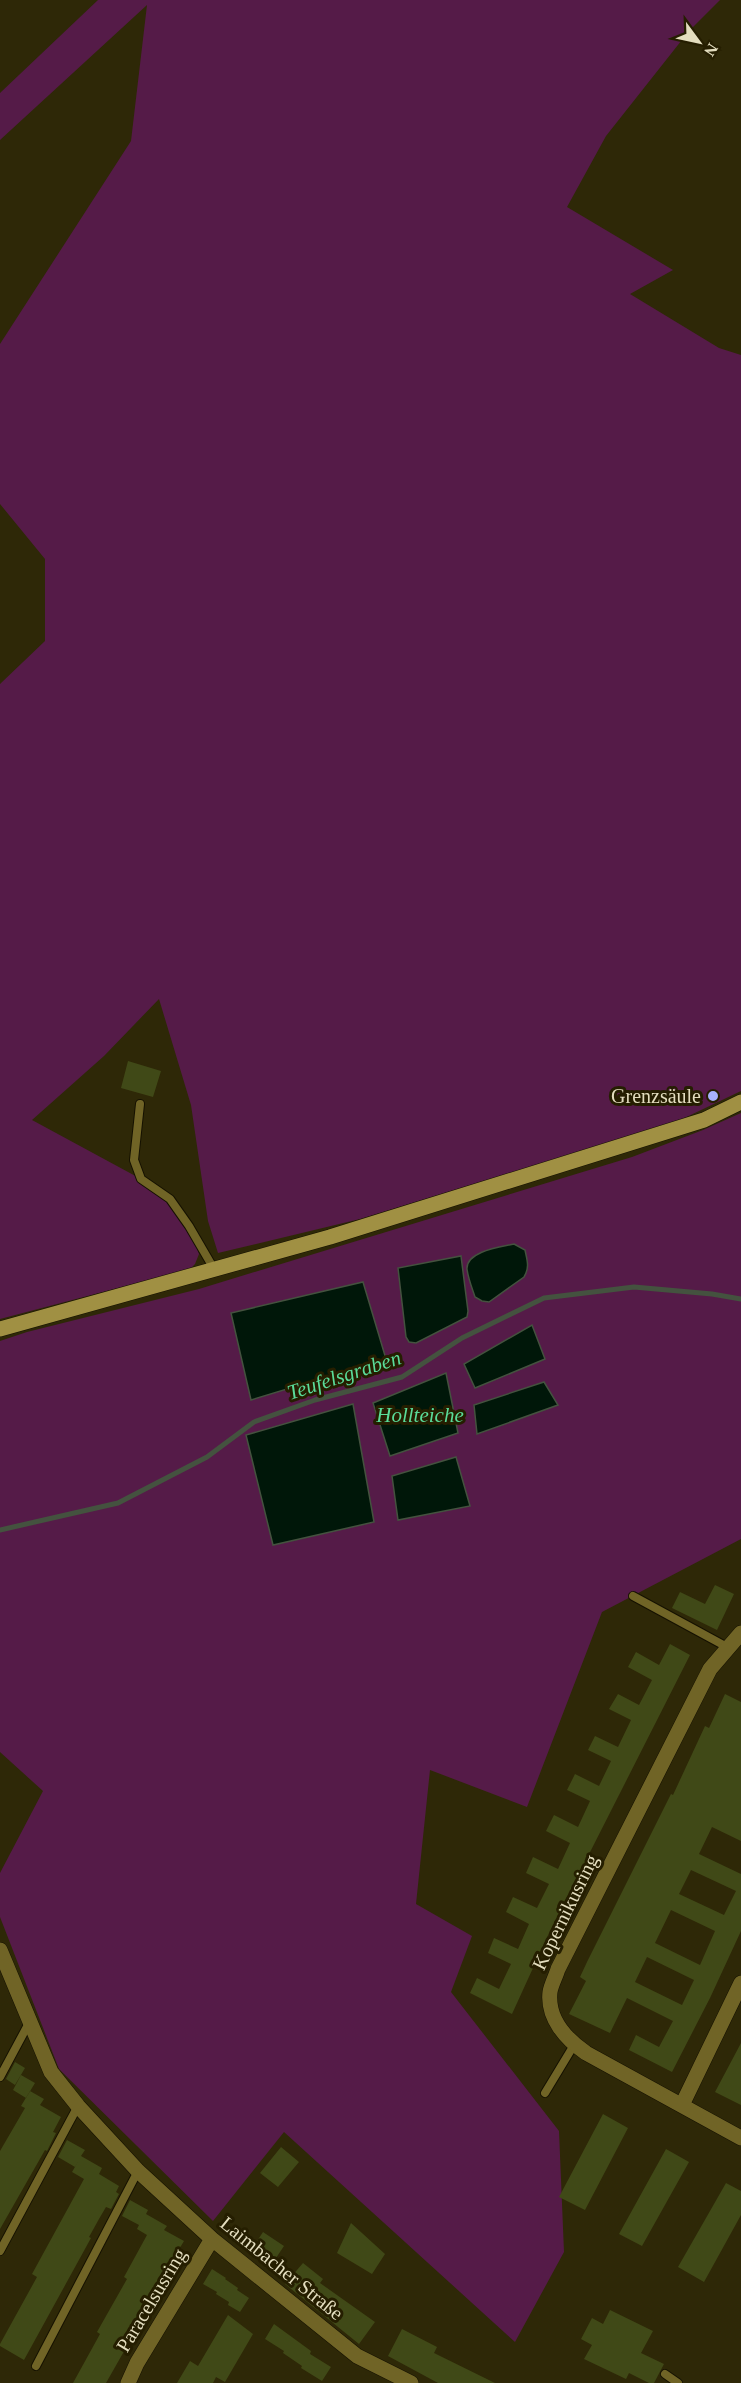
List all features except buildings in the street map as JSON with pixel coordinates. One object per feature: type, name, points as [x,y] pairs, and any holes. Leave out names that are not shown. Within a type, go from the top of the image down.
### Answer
[{"type":"main road","points":[[0,1329],[330,1237],[704,1120],[741,1102]]},
{"type":"street","name":"Kopernikusring","points":[[741,1633],[710,1669],[558,1969],[550,1992],[552,2010],[560,2028],[574,2044],[586,2053],[741,2138]]},
{"type":"street","name":"Laimbacher Straße","points":[[0,1950],[51,2072],[78,2106],[138,2171],[212,2239],[357,2356],[411,2383]]},
{"type":"street","points":[[682,2105],[741,1983]]},
{"type":"street","name":"Paracelsusring","points":[[128,2383],[137,2363],[212,2239]]},
{"type":"lane","points":[[140,1104],[134,1160],[141,1179],[170,1199],[214,1269]]},
{"type":"lane","points":[[633,1596],[727,1647]]},
{"type":"lane","points":[[0,2077],[29,2023]]},
{"type":"lane","points":[[545,2093],[574,2044]]},
{"type":"lane","points":[[0,2251],[78,2106]]},
{"type":"lane","points":[[36,2366],[138,2171]]},
{"type":"lane","points":[[665,2374],[678,2383]]},
{"type":"shaded area","points":[[98,0],[720,0],[689,31],[606,136],[567,207],[673,270],[630,294],[719,348],[741,355],[741,1091],[678,1121],[360,1219],[218,1253],[208,1221],[191,1105],[159,999],[104,1056],[32,1120],[141,1179],[170,1199],[189,1226],[199,1254],[195,1264],[190,1269],[0,1319],[0,684],[45,641],[45,559],[0,504],[0,344],[131,141],[147,5],[0,140],[0,93]]},
{"type":"shaded area","points":[[741,1113],[741,1539],[602,1612],[527,1807],[430,1770],[416,1904],[472,1936],[451,1992],[559,2131],[564,2252],[515,2342],[284,2132],[213,2221],[59,2069],[0,1917],[0,1873],[43,1791],[0,1752],[0,1341],[27,1332],[199,1289],[632,1157]],"holes":[[[460,1256],[467,1317],[416,1342],[409,1342],[398,1269]]]},
{"type":"water","points":[[514,1244],[525,1250],[527,1267],[524,1277],[489,1302],[475,1297],[467,1269],[468,1263],[485,1251]]},
{"type":"water","points":[[461,1256],[467,1317],[416,1343],[409,1342],[406,1337],[398,1268]]},
{"type":"water","points":[[363,1282],[386,1359],[251,1400],[231,1313]]},
{"type":"water","points":[[532,1325],[545,1359],[475,1388],[464,1364]]},
{"type":"water","name":"Hollteiche","points":[[446,1373],[458,1433],[390,1456],[373,1403]]},
{"type":"water","points":[[544,1382],[558,1405],[477,1434],[474,1405]]},
{"type":"water","points":[[353,1404],[374,1522],[273,1545],[246,1435]]},
{"type":"water","points":[[456,1457],[470,1506],[398,1520],[392,1476]]},
{"type":"waterway","name":"Teufelsgraben","points":[[0,1530],[118,1503],[207,1457],[254,1422],[315,1400],[402,1377],[462,1338],[544,1298],[634,1287],[741,1299]]},
{"type":"place","name":"Grenzsäule","points":[[713,1096]]}]
